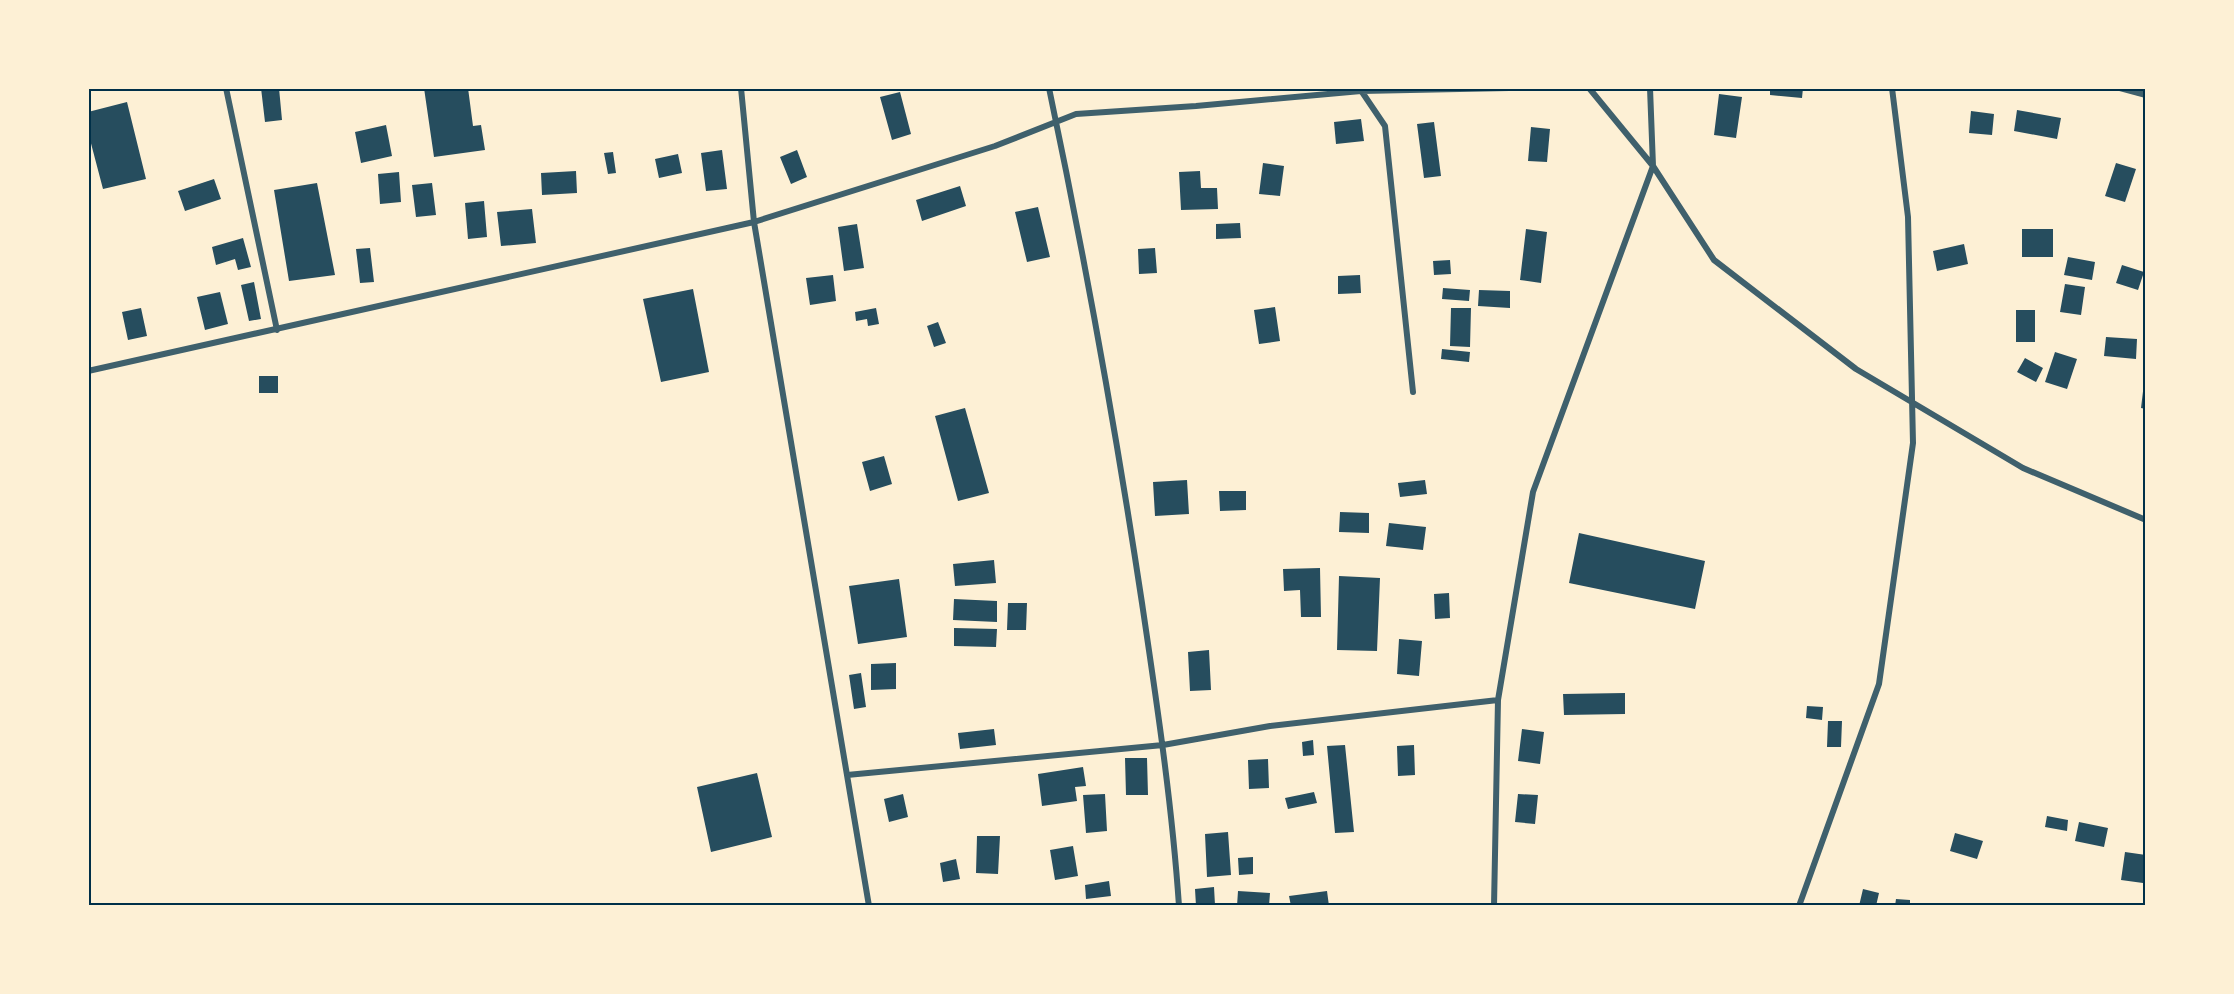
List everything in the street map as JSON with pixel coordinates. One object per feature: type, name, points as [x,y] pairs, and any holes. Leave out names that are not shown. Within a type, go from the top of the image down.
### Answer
[{"type":"street","points":[[226,88],[277,330]]},
{"type":"street","points":[[741,88],[754,222],[869,906]]},
{"type":"street","points":[[1049,88],[1101,347],[1122,471],[1163,745],[1175,838],[1179,906]]},
{"type":"street","points":[[88,371],[754,222],[995,146],[1076,114],[1196,106],[1360,90],[1509,88]]},
{"type":"street","points":[[1589,88],[1653,166],[1714,260],[1856,369],[1912,403],[2023,468],[2145,520]]},
{"type":"street","points":[[1494,906],[1498,700],[1533,492],[1653,166],[1650,88]]},
{"type":"street","points":[[1799,906],[1879,684],[1913,443],[1908,217],[1892,88]]},
{"type":"street","points":[[2120,88],[2145,95]]},
{"type":"street","points":[[1360,90],[1385,126],[1413,392]]},
{"type":"street","points":[[847,775],[1163,745],[1270,726],[1498,700]]},
{"type":"building","points":[[261,88],[279,88],[282,120],[265,122]]},
{"type":"building","points":[[424,88],[468,88],[473,126],[481,125],[485,150],[434,157]]},
{"type":"building","points":[[1770,88],[1803,88],[1802,98],[1770,95]]},
{"type":"building","points":[[900,92],[911,134],[892,140],[880,97]]},
{"type":"building","points":[[1719,94],[1742,97],[1736,138],[1714,135]]},
{"type":"building","points":[[127,102],[146,179],[103,189],[88,132],[88,112]]},
{"type":"building","points":[[2017,110],[2061,118],[2057,139],[2014,131]]},
{"type":"building","points":[[1971,111],[1994,114],[1992,135],[1969,133]]},
{"type":"building","points":[[1361,119],[1364,141],[1336,144],[1334,122]]},
{"type":"building","points":[[1434,122],[1441,176],[1424,178],[1417,124]]},
{"type":"building","points":[[386,125],[392,156],[361,163],[355,132]]},
{"type":"building","points":[[1531,127],[1550,129],[1547,162],[1528,161]]},
{"type":"building","points":[[722,150],[727,189],[706,191],[701,153]]},
{"type":"building","points":[[797,150],[807,177],[791,184],[780,157]]},
{"type":"building","points":[[613,152],[616,173],[608,174],[604,153]]},
{"type":"building","points":[[678,154],[682,173],[659,178],[655,159]]},
{"type":"building","points":[[1263,163],[1284,166],[1280,196],[1259,194]]},
{"type":"building","points":[[2116,163],[2136,169],[2125,202],[2105,196]]},
{"type":"building","points":[[576,171],[577,193],[542,195],[541,173]]},
{"type":"building","points":[[1200,171],[1201,188],[1217,188],[1218,209],[1181,210],[1179,172]]},
{"type":"building","points":[[399,172],[401,202],[380,204],[378,174]]},
{"type":"building","points":[[214,179],[221,199],[185,211],[178,191]]},
{"type":"building","points":[[317,183],[335,275],[289,281],[274,190]]},
{"type":"building","points":[[432,183],[436,215],[416,217],[412,185]]},
{"type":"building","points":[[960,186],[966,206],[922,221],[916,200]]},
{"type":"building","points":[[484,201],[487,237],[468,239],[465,203]]},
{"type":"building","points":[[1038,207],[1050,257],[1027,262],[1015,212]]},
{"type":"building","points":[[532,209],[536,243],[501,246],[497,212]]},
{"type":"building","points":[[1240,223],[1241,238],[1216,239],[1216,224]]},
{"type":"building","points":[[857,224],[864,268],[844,271],[838,227]]},
{"type":"building","points":[[1526,229],[1547,232],[1541,283],[1520,280]]},
{"type":"building","points":[[2022,229],[2053,229],[2053,257],[2022,257]]},
{"type":"building","points":[[243,238],[251,267],[238,270],[235,259],[216,265],[212,247]]},
{"type":"building","points":[[1964,244],[1968,264],[1937,271],[1933,251]]},
{"type":"building","points":[[370,248],[374,282],[360,283],[356,249]]},
{"type":"building","points":[[1155,248],[1157,273],[1139,274],[1138,249]]},
{"type":"building","points":[[2068,257],[2095,262],[2092,280],[2064,275]]},
{"type":"building","points":[[1450,260],[1451,274],[1434,275],[1433,261]]},
{"type":"building","points":[[2122,265],[2144,272],[2138,290],[2116,283]]},
{"type":"building","points":[[833,275],[836,301],[810,305],[806,278]]},
{"type":"building","points":[[1360,275],[1361,293],[1338,294],[1338,276]]},
{"type":"building","points":[[254,282],[261,319],[249,321],[241,285]]},
{"type":"building","points":[[2065,284],[2085,287],[2081,315],[2060,312]]},
{"type":"building","points":[[1443,288],[1470,290],[1469,301],[1442,299]]},
{"type":"building","points":[[693,289],[709,372],[661,382],[643,299]]},
{"type":"building","points":[[1479,290],[1510,291],[1510,308],[1478,306]]},
{"type":"building","points":[[220,292],[228,324],[205,330],[197,297]]},
{"type":"building","points":[[1275,307],[1280,341],[1259,344],[1254,310]]},
{"type":"building","points":[[141,308],[147,336],[128,340],[122,312]]},
{"type":"building","points":[[876,308],[879,324],[868,326],[867,319],[856,321],[855,312]]},
{"type":"building","points":[[1451,308],[1471,308],[1470,347],[1450,346]]},
{"type":"building","points":[[2016,310],[2035,310],[2035,342],[2016,342]]},
{"type":"building","points":[[938,322],[946,343],[934,347],[927,326]]},
{"type":"building","points":[[2106,337],[2137,339],[2136,359],[2104,356]]},
{"type":"building","points":[[1442,349],[1470,352],[1469,362],[1441,359]]},
{"type":"building","points":[[2055,352],[2077,359],[2067,389],[2045,382]]},
{"type":"building","points":[[2025,358],[2043,368],[2036,382],[2017,372]]},
{"type":"building","points":[[259,376],[278,376],[278,393],[259,393]]},
{"type":"building","points":[[2144,383],[2146,383],[2146,409],[2141,408]]},
{"type":"building","points":[[965,408],[989,493],[958,501],[935,416]]},
{"type":"building","points":[[884,456],[892,484],[870,491],[862,462]]},
{"type":"building","points":[[1187,480],[1189,514],[1155,516],[1153,482]]},
{"type":"building","points":[[1425,480],[1427,494],[1400,497],[1398,483]]},
{"type":"building","points":[[1219,491],[1246,491],[1246,510],[1220,511]]},
{"type":"building","points":[[1340,512],[1369,513],[1369,533],[1339,532]]},
{"type":"building","points":[[1389,523],[1426,527],[1423,550],[1386,546]]},
{"type":"building","points":[[1579,533],[1705,561],[1695,609],[1569,583]]},
{"type":"building","points":[[994,560],[996,583],[955,586],[953,564]]},
{"type":"building","points":[[1320,568],[1321,617],[1301,617],[1300,590],[1284,591],[1283,569]]},
{"type":"building","points":[[1339,576],[1380,578],[1377,651],[1337,650]]},
{"type":"building","points":[[899,579],[907,637],[858,644],[849,586]]},
{"type":"building","points":[[1449,593],[1450,618],[1435,619],[1434,594]]},
{"type":"building","points":[[954,599],[997,601],[997,622],[953,620]]},
{"type":"building","points":[[1008,603],[1027,603],[1026,630],[1007,630]]},
{"type":"building","points":[[954,628],[997,629],[996,647],[954,646]]},
{"type":"building","points":[[1399,639],[1422,641],[1419,676],[1397,674]]},
{"type":"building","points":[[1209,650],[1211,690],[1190,691],[1188,652]]},
{"type":"building","points":[[896,663],[896,689],[871,690],[871,664]]},
{"type":"building","points":[[861,673],[866,707],[854,709],[849,675]]},
{"type":"building","points":[[1625,693],[1625,714],[1564,715],[1563,694]]},
{"type":"building","points":[[1807,706],[1823,707],[1822,720],[1806,718]]},
{"type":"building","points":[[1828,721],[1842,721],[1841,747],[1827,747]]},
{"type":"building","points":[[994,729],[996,745],[960,749],[958,733]]},
{"type":"building","points":[[1522,729],[1544,732],[1540,764],[1518,761]]},
{"type":"building","points":[[1313,740],[1314,755],[1303,756],[1302,742]]},
{"type":"building","points":[[1345,745],[1354,832],[1335,833],[1327,746]]},
{"type":"building","points":[[1414,745],[1415,775],[1398,776],[1397,746]]},
{"type":"building","points":[[1125,758],[1147,758],[1148,795],[1126,795]]},
{"type":"building","points":[[1268,759],[1269,788],[1249,789],[1248,760]]},
{"type":"building","points":[[1083,767],[1086,786],[1075,787],[1077,801],[1042,806],[1038,774]]},
{"type":"building","points":[[757,773],[772,837],[711,852],[697,787]]},
{"type":"building","points":[[1314,792],[1317,803],[1288,809],[1285,798]]},
{"type":"building","points":[[903,794],[908,817],[889,822],[884,799]]},
{"type":"building","points":[[1105,794],[1107,831],[1086,833],[1083,795]]},
{"type":"building","points":[[1518,794],[1538,795],[1535,824],[1515,822]]},
{"type":"building","points":[[2047,816],[2068,820],[2067,831],[2045,827]]},
{"type":"building","points":[[2079,822],[2108,828],[2104,847],[2075,841]]},
{"type":"building","points":[[1228,832],[1231,875],[1207,877],[1205,834]]},
{"type":"building","points":[[1955,833],[1983,841],[1977,859],[1950,851]]},
{"type":"building","points":[[977,836],[1000,836],[998,874],[976,873]]},
{"type":"building","points":[[1073,846],[1078,876],[1055,880],[1050,850]]},
{"type":"building","points":[[2125,852],[2146,855],[2143,883],[2121,880]]},
{"type":"building","points":[[1253,857],[1253,874],[1239,875],[1238,858]]},
{"type":"building","points":[[956,859],[960,879],[943,882],[940,863]]},
{"type":"building","points":[[1109,881],[1111,896],[1086,899],[1085,885]]},
{"type":"building","points":[[1214,887],[1215,905],[1196,906],[1195,889]]},
{"type":"building","points":[[1863,889],[1879,893],[1876,906],[1859,906]]},
{"type":"building","points":[[1238,891],[1270,893],[1269,906],[1237,906]]},
{"type":"building","points":[[1327,891],[1329,906],[1291,906],[1289,896]]},
{"type":"building","points":[[1896,899],[1910,900],[1910,906],[1895,906]]}]
